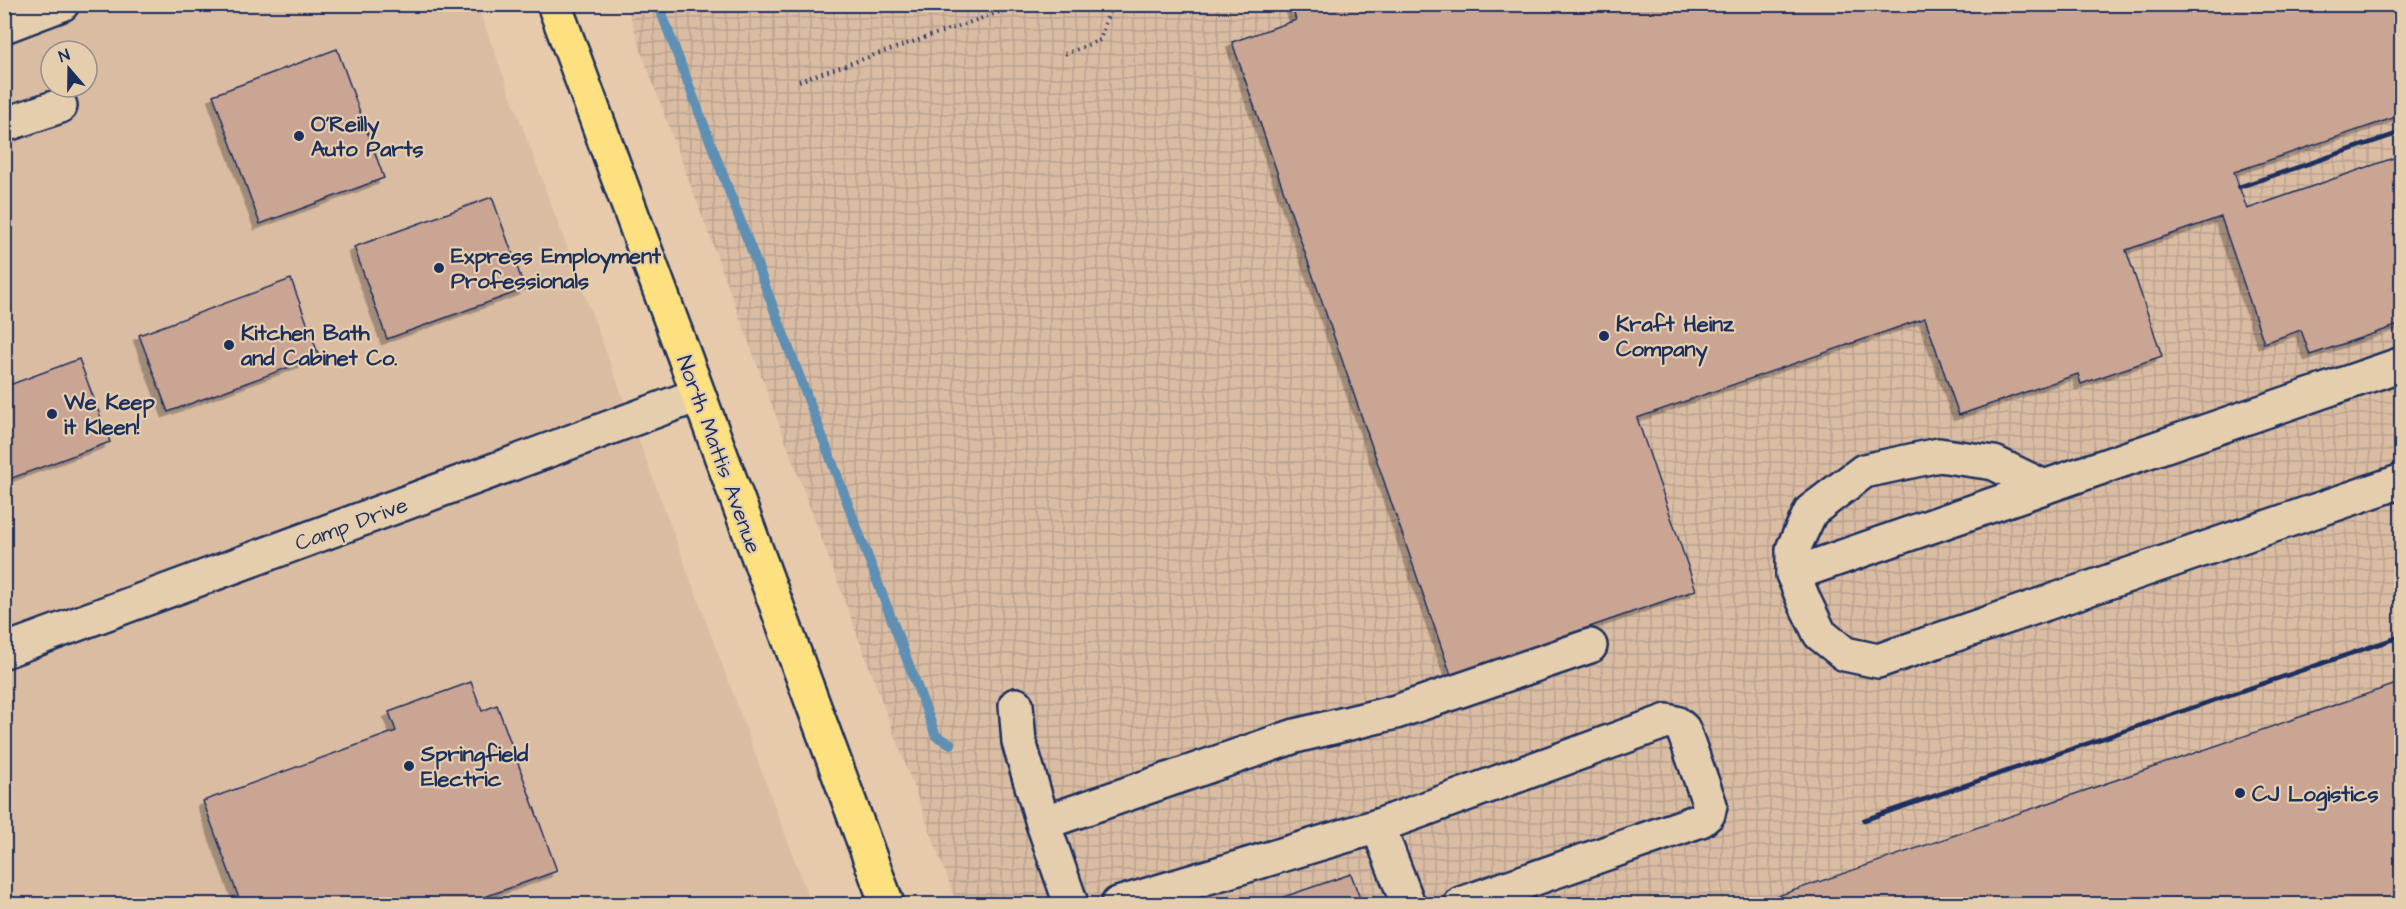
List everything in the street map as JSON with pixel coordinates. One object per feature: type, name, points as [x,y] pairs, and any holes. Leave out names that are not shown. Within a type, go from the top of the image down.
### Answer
[{"type":"main road","name":"North Mattis Avenue","points":[[554,4],[887,904]]},
{"type":"street","points":[[4,26],[62,4]]},
{"type":"street","points":[[4,125],[60,105]]},
{"type":"street","points":[[1793,574],[2402,364]]},
{"type":"street","name":"Camp Drive","points":[[4,651],[698,395]]},
{"type":"street","points":[[2044,487],[1994,463],[1939,455],[1863,471],[1811,511],[1793,549],[1793,574],[1820,634],[1845,654],[1878,661],[2402,481]]},
{"type":"street","points":[[1043,822],[1295,736],[1396,712],[1590,646]]},
{"type":"street","points":[[1016,705],[1019,742],[1071,904]]},
{"type":"street","points":[[1118,904],[1378,826],[1666,722],[1676,723],[1683,729],[1710,805],[1708,814],[1701,820],[1461,904]]},
{"type":"street","points":[[1378,826],[1408,904]]},
{"type":"path","points":[[799,81],[1023,4]]},
{"type":"path","points":[[1065,54],[1100,40],[1112,4]]},
{"type":"path","points":[[984,904],[1002,904]]},
{"type":"shaded area","points":[[5,5],[477,5],[811,904],[5,904]]},
{"type":"shaded area","points":[[627,5],[2401,5],[2401,904],[957,904],[642,54]]},
{"type":"building","name":"Kraft Heinz Company","points":[[1291,4],[2402,4],[2402,115],[2234,172],[2247,209],[2402,155],[2402,324],[2310,355],[2301,330],[2264,343],[2221,217],[2126,250],[2162,356],[2081,384],[2078,374],[1959,415],[1925,318],[1637,418],[1696,590],[1451,675],[1232,42],[1296,20]]},
{"type":"building","name":"O'Reilly Auto Parts","points":[[337,49],[384,178],[260,224],[213,95]]},
{"type":"building","name":"Express Employment Professionals","points":[[492,197],[525,289],[387,339],[354,247]]},
{"type":"building","name":"Kitchen Bath and Cabinet Co.","points":[[291,279],[319,356],[168,412],[139,335]]},
{"type":"building","name":"We Keep it Kleen!","points":[[79,359],[110,442],[4,481],[4,387]]},
{"type":"building","name":"Springfield Electric","points":[[471,682],[482,711],[497,705],[557,871],[465,904],[241,904],[203,801],[396,731],[389,712]]},
{"type":"building","name":"CJ Logistics","points":[[2402,682],[2402,904],[1754,904]]},
{"type":"building","points":[[1351,874],[1362,904],[1263,904]]},
{"type":"waterway","points":[[658,4],[936,736],[951,744]]},
{"type":"railway","points":[[2239,187],[2402,132]]},
{"type":"railway","points":[[1864,820],[2402,636]]},
{"type":"place","name":"O'Reilly Auto Parts","points":[[299,136]]},
{"type":"place","name":"Express Employment Professionals","points":[[439,268]]},
{"type":"place","name":"Kraft Heinz Company","points":[[1604,336]]},
{"type":"place","name":"Kitchen Bath and Cabinet Co.","points":[[229,345]]},
{"type":"place","name":"We Keep it Kleen!","points":[[52,414]]},
{"type":"place","name":"Springfield Electric","points":[[409,766]]},
{"type":"place","name":"CJ Logistics","points":[[2240,793]]}]
